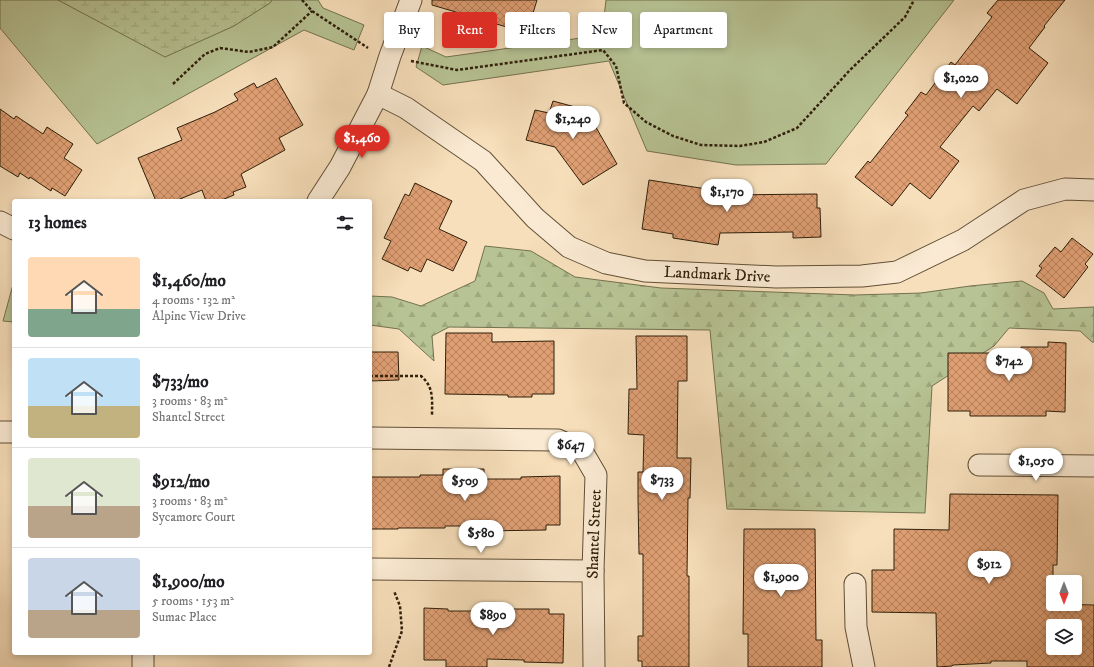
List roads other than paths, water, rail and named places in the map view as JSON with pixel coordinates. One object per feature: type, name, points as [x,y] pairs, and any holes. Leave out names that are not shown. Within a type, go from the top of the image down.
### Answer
[{"type":"street","points":[[319,199],[340,167],[378,94],[390,56],[411,0]]},
{"type":"street","name":"Landmark Drive","points":[[378,94],[406,108],[482,161],[535,218],[569,247],[606,263],[645,271],[776,277],[862,276],[897,272],[963,240],[1024,200],[1066,189],[1094,190]]},
{"type":"street","points":[[0,222],[12,228]]},
{"type":"street","points":[[0,432],[12,432]]},
{"type":"street","name":"Shantel Street","points":[[372,438],[558,440],[582,451],[596,475],[592,571],[594,667]]},
{"type":"street","points":[[979,465],[1094,466]]},
{"type":"street","points":[[372,569],[592,571]]},
{"type":"street","points":[[855,584],[856,627],[864,667]]},
{"type":"street","points":[[143,655],[143,667]]}]
